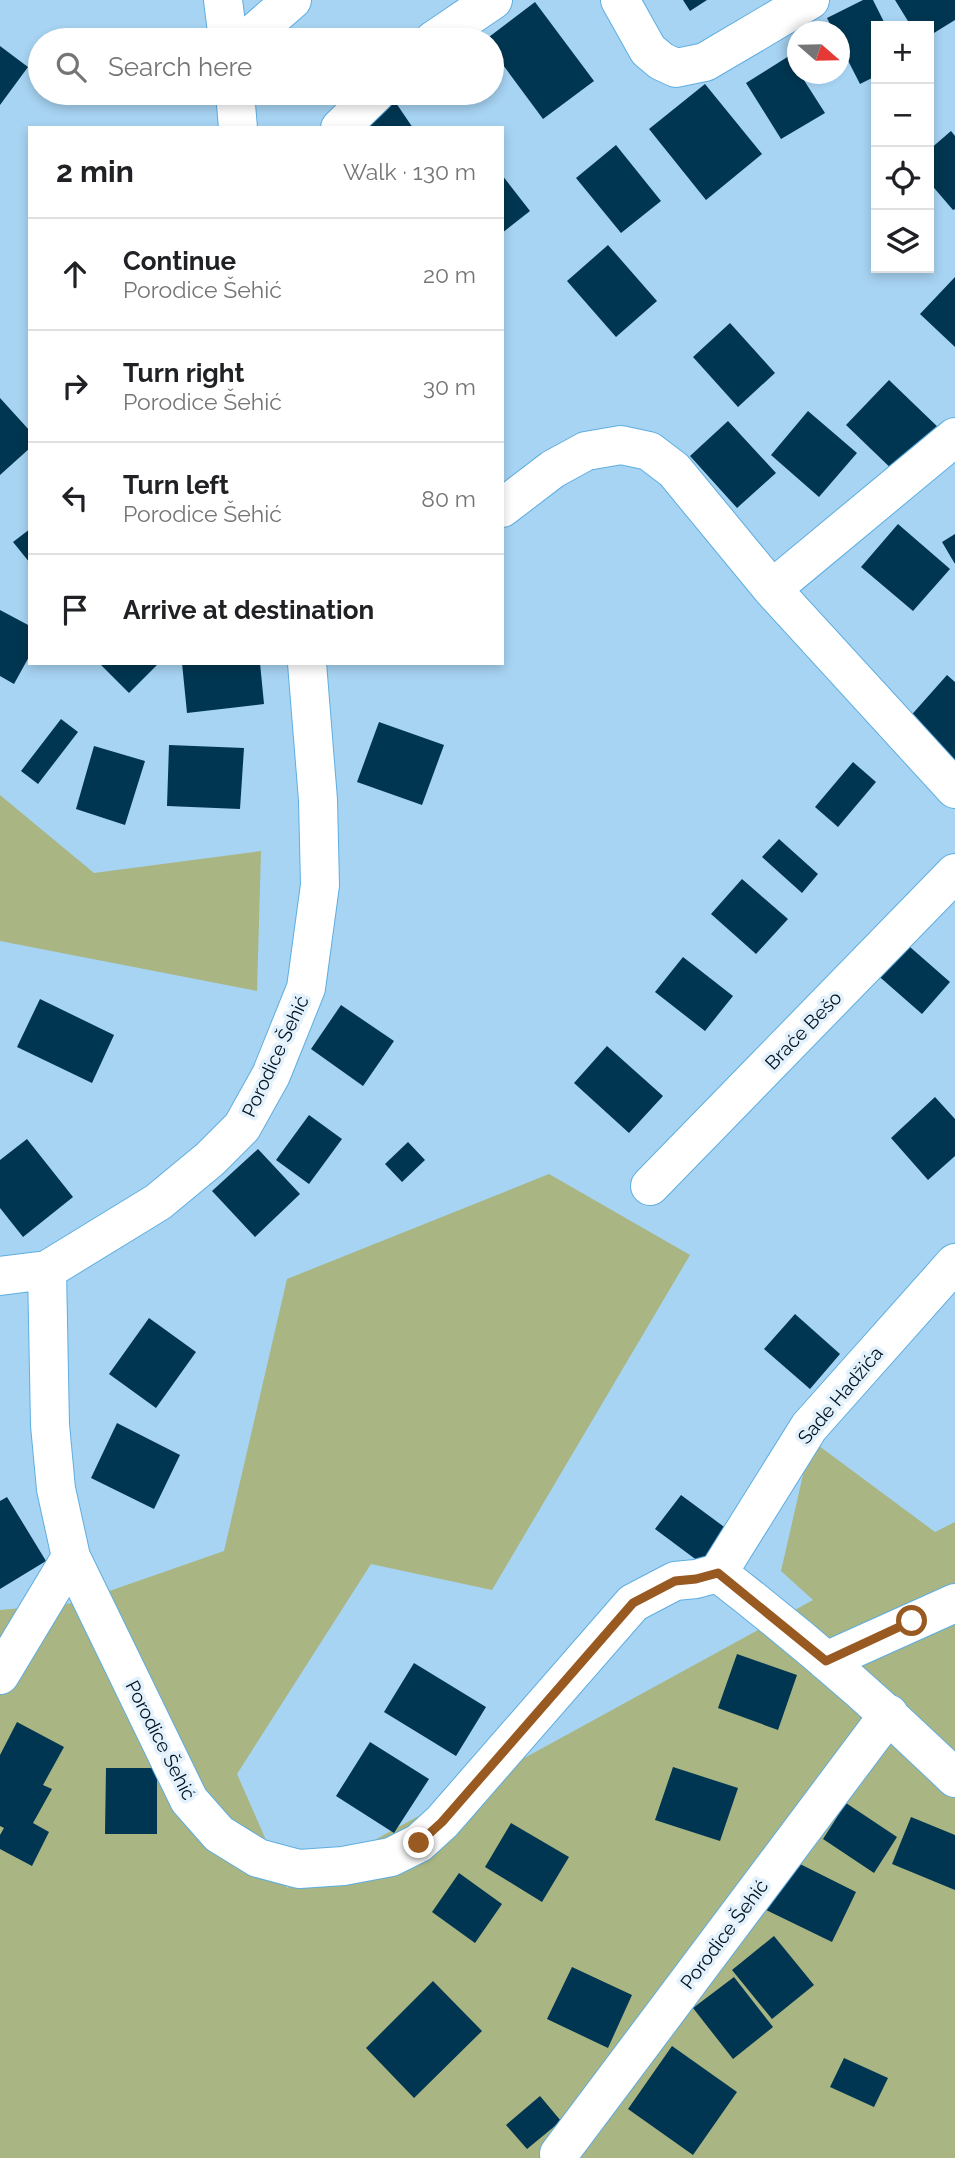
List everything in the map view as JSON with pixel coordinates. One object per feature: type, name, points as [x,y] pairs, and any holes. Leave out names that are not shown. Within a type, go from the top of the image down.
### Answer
[{"type":"street","points":[[223,0],[226,28]]},
{"type":"street","points":[[260,28],[292,0]]},
{"type":"street","points":[[452,28],[493,0]]},
{"type":"street","points":[[620,0],[648,50],[661,61],[676,68],[705,62],[810,0]]},
{"type":"street","points":[[235,105],[238,126]]},
{"type":"street","points":[[342,126],[364,105]]},
{"type":"street","points":[[772,590],[955,436]]},
{"type":"street","points":[[504,506],[553,469],[586,451],[621,445],[649,451],[674,470],[772,590],[955,789]]},
{"type":"street","name":"Porodice Šehić","points":[[307,665],[318,800],[320,885],[306,988],[271,1075],[242,1127],[210,1159],[158,1202],[47,1270],[50,1425],[56,1489],[71,1557],[189,1800],[219,1834],[258,1858],[299,1868],[343,1866],[391,1857],[419,1843],[442,1822],[633,1603],[675,1581],[718,1573]]},
{"type":"street","name":"Braće Bešo","points":[[650,1186],[955,873]]},
{"type":"street","name":"Sade Hadžića","points":[[718,1573],[809,1427],[955,1263]]},
{"type":"street","points":[[0,1276],[47,1270]]},
{"type":"street","points":[[0,1675],[71,1557]]},
{"type":"street","points":[[718,1573],[888,1714],[955,1778]]},
{"type":"street","points":[[826,1661],[955,1603]]},
{"type":"street","name":"Porodice Šehić","points":[[559,2154],[888,1714]]},
{"type":"green space","points":[[0,795],[94,873],[261,851],[257,991],[0,941]]},
{"type":"green space","points":[[549,1174],[690,1255],[492,1590],[371,1564],[237,1774],[287,1888],[813,1600],[781,1571],[811,1440],[935,1532],[955,1522],[955,2158],[0,2158],[0,1610],[75,1603],[224,1551],[287,1279]]},
{"type":"building","points":[[683,0],[707,0],[690,11]]},
{"type":"building","points":[[863,0],[873,0],[884,21],[871,21],[871,78],[860,84],[850,64],[850,21],[828,21],[827,18]]},
{"type":"building","points":[[895,0],[955,0],[955,20],[934,33],[934,21],[908,21]]},
{"type":"building","points":[[535,2],[594,81],[543,119],[504,66],[504,28],[501,28]]},
{"type":"building","points":[[0,46],[28,67],[0,105]]},
{"type":"building","points":[[787,57],[787,84],[806,84],[825,113],[781,139],[746,83]]},
{"type":"building","points":[[705,84],[762,154],[706,200],[649,129]]},
{"type":"building","points":[[387,105],[397,105],[412,126],[357,126]]},
{"type":"building","points":[[951,131],[955,136],[953,210],[934,188],[934,146]]},
{"type":"building","points":[[616,145],[661,201],[621,233],[576,178]]},
{"type":"building","points":[[504,178],[530,211],[504,231]]},
{"type":"building","points":[[608,245],[657,301],[616,337],[567,281]]},
{"type":"building","points":[[955,277],[955,347],[920,314]]},
{"type":"building","points":[[730,323],[775,373],[738,407],[693,357]]},
{"type":"building","points":[[889,380],[942,431],[899,476],[846,425]]},
{"type":"building","points":[[0,398],[28,429],[28,450],[0,475]]},
{"type":"building","points":[[808,411],[857,453],[819,497],[771,455]]},
{"type":"building","points":[[728,421],[776,473],[737,508],[690,456]]},
{"type":"building","points":[[898,524],[950,569],[913,611],[861,567]]},
{"type":"building","points":[[28,531],[28,561],[13,542]]},
{"type":"building","points":[[955,534],[955,564],[942,542]]},
{"type":"building","points":[[0,610],[28,625],[28,659],[14,684],[0,676]]},
{"type":"building","points":[[101,665],[157,665],[129,693]]},
{"type":"building","points":[[182,665],[260,665],[264,704],[187,713]]},
{"type":"building","points":[[947,675],[955,682],[955,762],[907,720]]},
{"type":"building","points":[[61,719],[78,732],[38,784],[21,771]]},
{"type":"building","points":[[379,722],[444,745],[422,805],[357,782]]},
{"type":"building","points":[[169,745],[244,748],[240,809],[167,806]]},
{"type":"building","points":[[94,746],[145,761],[125,825],[76,809]]},
{"type":"building","points":[[853,762],[876,782],[838,827],[815,807]]},
{"type":"building","points":[[779,839],[818,874],[802,893],[762,857]]},
{"type":"building","points":[[742,879],[788,919],[756,954],[711,914]]},
{"type":"building","points":[[902,940],[950,982],[922,1014],[874,972]]},
{"type":"building","points":[[683,957],[733,996],[705,1031],[655,992]]},
{"type":"building","points":[[40,999],[114,1035],[92,1083],[17,1047]]},
{"type":"building","points":[[341,1005],[394,1041],[363,1086],[311,1049]]},
{"type":"building","points":[[607,1046],[663,1096],[629,1133],[574,1083]]},
{"type":"building","points":[[935,1097],[955,1119],[955,1156],[928,1180],[891,1138]]},
{"type":"building","points":[[309,1115],[342,1139],[309,1184],[276,1160]]},
{"type":"building","points":[[27,1139],[73,1197],[23,1237],[0,1208],[0,1160]]},
{"type":"building","points":[[408,1142],[425,1160],[402,1182],[385,1164]]},
{"type":"building","points":[[258,1149],[300,1194],[255,1237],[212,1191]]},
{"type":"building","points":[[795,1314],[840,1354],[810,1389],[764,1349]]},
{"type":"building","points":[[149,1318],[196,1352],[156,1408],[109,1374]]},
{"type":"building","points":[[117,1423],[180,1455],[154,1509],[91,1478]]},
{"type":"building","points":[[681,1495],[731,1532],[706,1567],[655,1529]]},
{"type":"building","points":[[7,1497],[46,1561],[0,1589],[0,1501]]},
{"type":"building","points":[[737,1654],[797,1675],[778,1730],[718,1708]]},
{"type":"building","points":[[414,1663],[486,1707],[456,1756],[384,1712]]},
{"type":"building","points":[[17,1722],[64,1747],[43,1785],[52,1789],[33,1823],[49,1832],[32,1866],[0,1849],[0,1835],[4,1828],[0,1826],[0,1755]]},
{"type":"building","points":[[370,1742],[429,1779],[394,1833],[336,1796]]},
{"type":"building","points":[[673,1767],[738,1788],[720,1841],[655,1820]]},
{"type":"building","points":[[106,1768],[157,1768],[157,1834],[105,1834]]},
{"type":"building","points":[[846,1803],[897,1837],[874,1873],[823,1839]]},
{"type":"building","points":[[911,1817],[955,1835],[955,1890],[892,1864]]},
{"type":"building","points":[[511,1823],[569,1857],[542,1902],[485,1867]]},
{"type":"building","points":[[786,1857],[856,1892],[832,1942],[762,1908]]},
{"type":"building","points":[[459,1873],[502,1904],[475,1943],[432,1912]]},
{"type":"building","points":[[774,1936],[814,1985],[772,2019],[732,1970]]},
{"type":"building","points":[[572,1967],[632,1995],[608,2048],[547,2019]]},
{"type":"building","points":[[734,1977],[773,2027],[733,2059],[693,2008]]},
{"type":"building","points":[[433,1981],[482,2031],[414,2098],[366,2048]]},
{"type":"building","points":[[672,2046],[737,2092],[693,2155],[628,2109]]},
{"type":"building","points":[[844,2058],[888,2078],[874,2107],[830,2087]]},
{"type":"building","points":[[540,2096],[561,2121],[527,2149],[506,2125]]},
{"type":"route","points":[[419,1843],[442,1822],[633,1603],[675,1581],[718,1573],[826,1661],[912,1621]]}]
